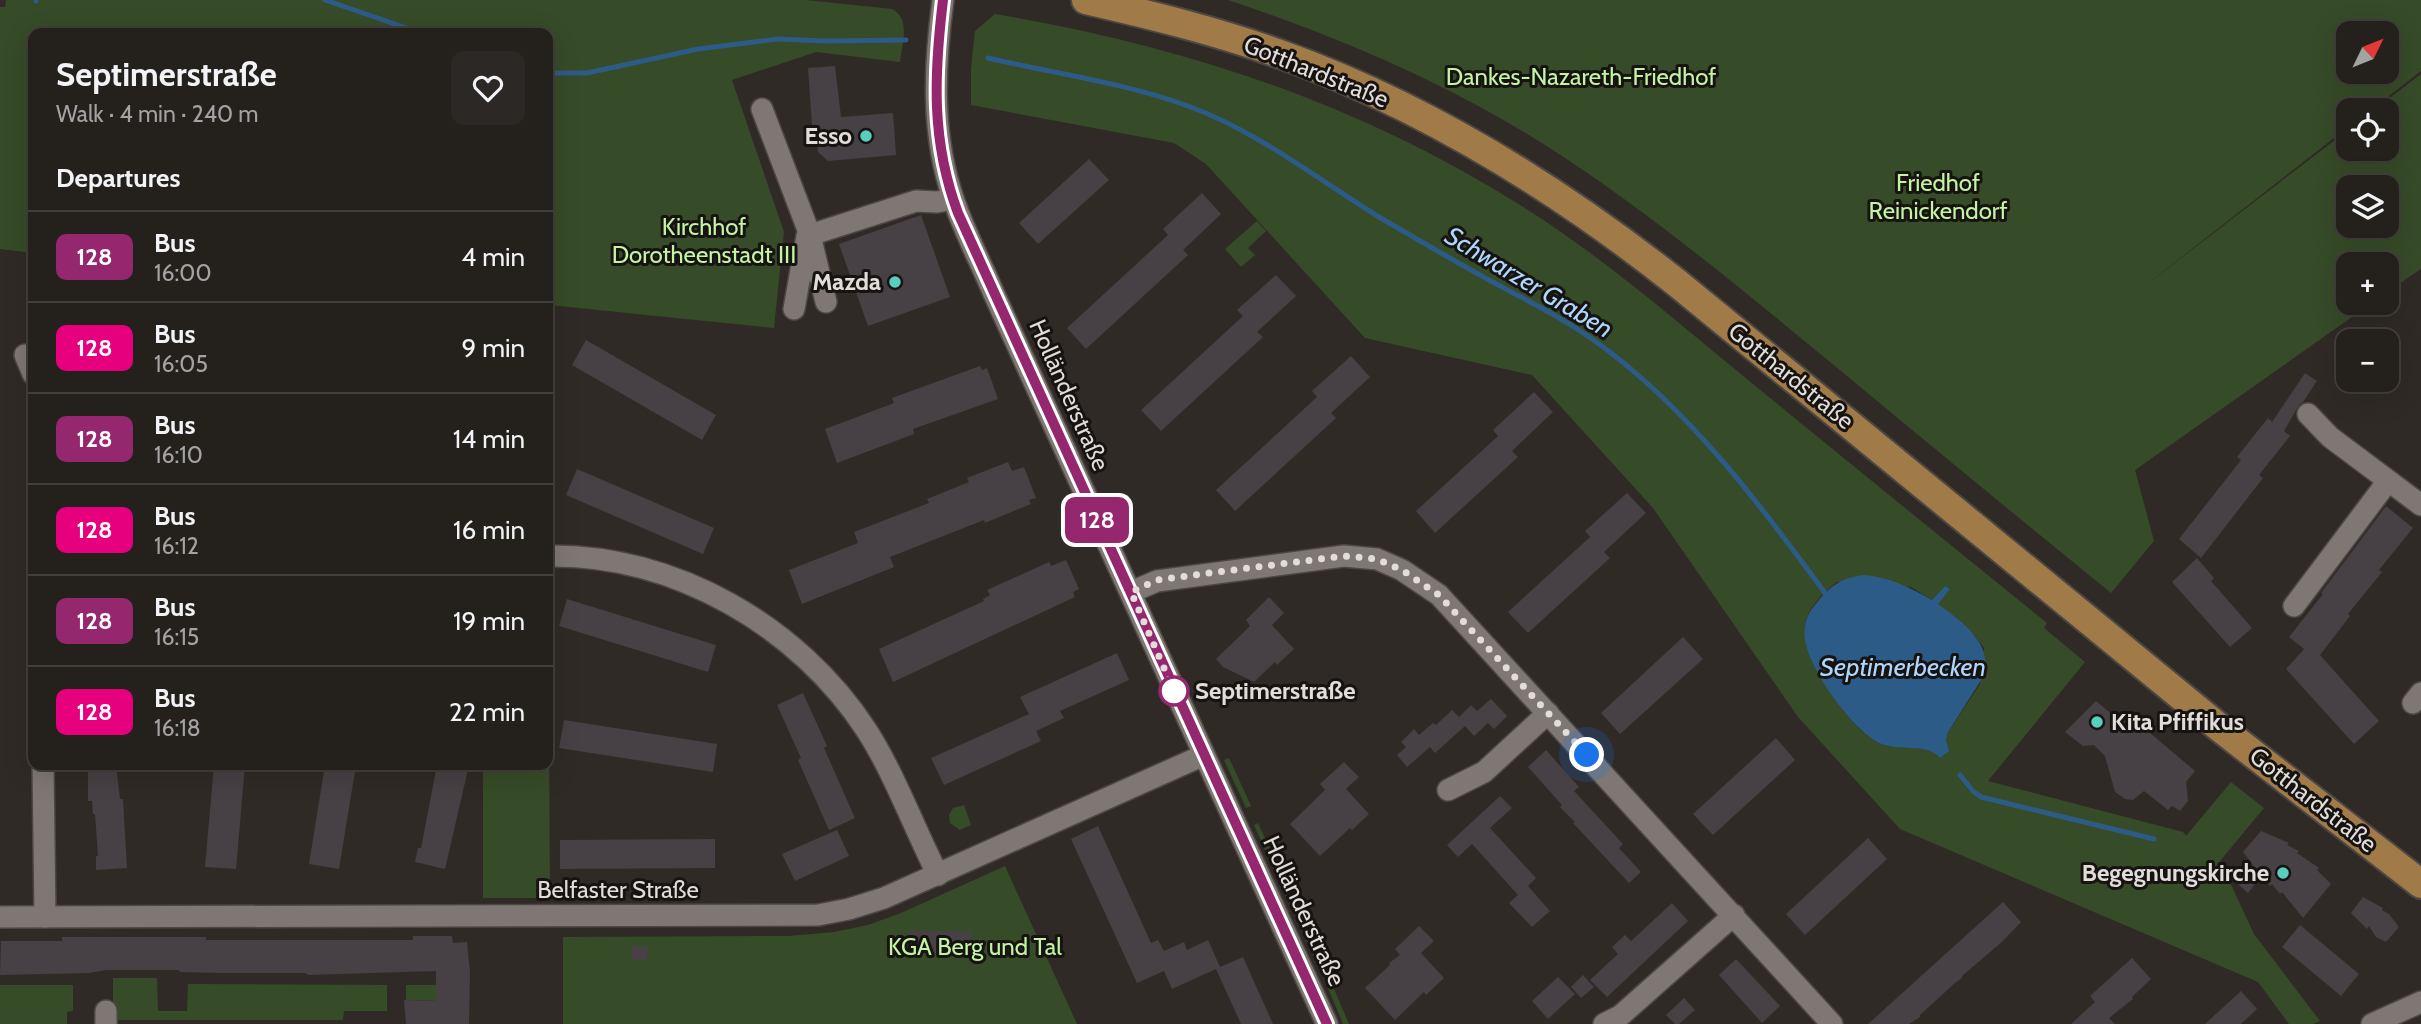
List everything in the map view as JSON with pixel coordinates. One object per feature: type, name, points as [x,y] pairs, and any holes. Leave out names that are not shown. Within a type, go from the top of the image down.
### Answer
[{"type":"main road","name":"Gotthardstraße","points":[[1086,0],[1154,15],[1280,54],[1376,93],[1480,147],[1552,190],[1621,238],[2220,728],[2421,884]]},
{"type":"street","name":"Holländerstraße","points":[[943,0],[936,67],[936,108],[943,160],[953,198],[1327,1024]]},
{"type":"street","points":[[762,109],[810,235],[826,302]]},
{"type":"street","points":[[794,309],[807,236],[916,201],[937,202],[953,198]]},
{"type":"street","points":[[24,355],[28,363]]},
{"type":"street","points":[[2308,414],[2330,437],[2421,505]]},
{"type":"street","points":[[2294,606],[2388,481]]},
{"type":"street","points":[[553,556],[606,560],[673,577],[734,607],[767,627],[799,652],[851,709],[874,742],[938,876]]},
{"type":"street","points":[[1131,592],[1157,580],[1344,556],[1377,559],[1402,570],[1439,595],[1832,1024]]},
{"type":"street","points":[[1448,790],[1484,772],[1548,713]]},
{"type":"street","name":"Belfaster Straße","points":[[0,917],[818,915],[884,898],[938,876],[1204,755]]},
{"type":"street","points":[[43,770],[45,917]]},
{"type":"street","points":[[1604,1024],[1620,1016],[1734,915]]},
{"type":"street","points":[[2372,1024],[2421,1002]]},
{"type":"green space","name":"Kirchhof Dorotheenstadt III","points":[[6,0],[806,0],[892,9],[902,19],[904,32],[900,62],[816,52],[732,80],[784,232],[774,328],[553,305],[553,28],[28,28],[28,252],[0,249],[0,7],[5,7]]},
{"type":"green space","name":"Friedhof Reinickendorf","points":[[1228,0],[2421,0],[2421,71],[2386,98],[2336,98],[2336,136],[2142,288],[2336,139],[2336,161],[2399,161],[2399,98],[2390,98],[2421,74],[2421,269],[2399,284],[2399,252],[2336,252],[2336,315],[2355,315],[2135,470],[2154,541],[2111,593],[1722,274],[1582,169],[1470,101],[1391,63]]},
{"type":"green space","points":[[995,14],[1133,43],[1265,82],[1392,135],[1455,167],[1517,203],[1578,244],[1667,313],[2047,623],[2044,628],[2085,662],[1988,781],[2183,832],[2186,836],[2231,782],[2264,808],[2220,861],[2254,934],[2320,1021],[2313,1024],[2289,1024],[2258,982],[1900,829],[1798,717],[1653,508],[1532,375],[1365,338],[1206,164],[1174,143],[971,105],[975,31]],"holes":[[[1837,582],[1911,587],[1932,600],[1945,586],[1937,604],[1975,636],[1984,648],[1980,684],[1948,732],[1947,748],[1940,758],[1919,748],[1886,746],[1867,735],[1829,691],[1810,655],[1806,638],[1805,624],[1809,612]]]},
{"type":"green space","points":[[1257,221],[1266,231],[1248,248],[1255,255],[1241,267],[1225,249]]},
{"type":"green space","points":[[1229,758],[1251,806],[1246,808],[1224,760]]},
{"type":"green space","points":[[483,770],[549,770],[550,898],[483,898]]},
{"type":"green space","points":[[964,805],[971,825],[960,830],[950,823],[949,815],[953,808]]},
{"type":"green space","points":[[1258,823],[1288,888],[1283,890],[1254,825]]},
{"type":"green space","name":"KGA Berg und Tal","points":[[1005,866],[1077,1024],[563,1024],[563,937],[788,936],[834,932],[868,925],[901,913]]},
{"type":"green space","points":[[1291,892],[1328,976],[1322,975],[1285,895]]},
{"type":"green space","points":[[113,978],[157,978],[158,1011],[187,1011],[188,984],[387,985],[387,1011],[344,1011],[343,1020],[113,1020]]},
{"type":"green space","points":[[1331,982],[1349,1024],[1343,1024],[1328,988]]},
{"type":"green space","points":[[0,985],[73,985],[73,1011],[67,1012],[67,1024],[0,1024]]},
{"type":"green space","points":[[406,985],[436,985],[436,1001],[406,1000]]},
{"type":"water","name":"Septimerbecken","points":[[1863,575],[1899,583],[1932,600],[1945,586],[1950,589],[1938,604],[1973,633],[1984,652],[1985,674],[1948,732],[1946,740],[1949,751],[1940,758],[1928,750],[1886,746],[1868,736],[1833,698],[1808,653],[1804,630],[1812,609],[1836,584]]},
{"type":"building","points":[[835,66],[841,117],[893,113],[896,155],[828,161],[818,152],[816,125],[812,125],[808,68]]},
{"type":"building","points":[[1089,159],[1109,180],[1038,244],[1019,223]]},
{"type":"building","points":[[1202,193],[1221,214],[1183,250],[1188,255],[1086,349],[1067,328],[1168,235],[1163,229]]},
{"type":"building","name":"Mazda","points":[[921,215],[950,297],[868,326],[839,244]]},
{"type":"building","points":[[1276,275],[1296,296],[1257,332],[1263,337],[1161,431],[1141,410],[1243,316],[1237,310]]},
{"type":"building","points":[[586,340],[716,415],[702,440],[572,365]]},
{"type":"building","points":[[1351,356],[1370,377],[1331,413],[1336,418],[1235,511],[1216,490],[1317,397],[1312,391]]},
{"type":"building","points":[[980,366],[982,370],[987,368],[998,399],[913,429],[914,434],[837,463],[825,429],[894,403],[892,398]]},
{"type":"building","points":[[2305,373],[2317,381],[2284,431],[2290,436],[2259,475],[2263,478],[2201,558],[2179,539],[2241,460],[2237,457],[2268,418],[2272,422]]},
{"type":"building","points":[[1534,392],[1553,412],[1512,451],[1518,457],[1435,533],[1416,511],[1498,436],[1493,430]]},
{"type":"building","points":[[1008,462],[1012,471],[1024,467],[1036,498],[1029,500],[1031,504],[890,557],[894,567],[802,604],[789,570],[858,543],[854,532],[929,503],[927,499],[969,482],[967,478]]},
{"type":"building","points":[[577,469],[714,528],[703,554],[566,495]]},
{"type":"building","points":[[1627,493],[1646,513],[1604,552],[1610,558],[1528,633],[1508,612],[1590,537],[1585,531]]},
{"type":"building","points":[[2386,506],[2413,528],[2379,570],[2382,572],[2348,614],[2350,616],[2320,655],[2379,721],[2354,744],[2286,669],[2304,649],[2289,637]]},
{"type":"building","points":[[2197,558],[2214,578],[2211,581],[2252,628],[2230,647],[2172,582]]},
{"type":"building","points":[[1066,560],[1079,589],[1073,592],[1075,597],[893,682],[879,649],[984,601],[983,599],[990,595],[987,590],[1049,562],[1051,566]]},
{"type":"building","points":[[1269,597],[1284,613],[1272,625],[1294,649],[1254,682],[1223,667],[1216,659],[1250,626],[1246,620]]},
{"type":"building","points":[[567,599],[716,645],[708,672],[559,626]]},
{"type":"building","points":[[1683,637],[1703,659],[1620,734],[1601,713]]},
{"type":"building","points":[[1117,653],[1129,680],[1060,711],[1064,718],[1036,731],[1041,741],[944,785],[931,758],[1029,714],[1020,697]]},
{"type":"building","points":[[803,693],[855,818],[829,830],[777,705]]},
{"type":"building","points":[[1491,699],[1507,716],[1494,729],[1488,723],[1474,736],[1465,726],[1435,753],[1430,747],[1407,767],[1397,755],[1406,747],[1401,742],[1414,729],[1419,735],[1433,723],[1436,725],[1452,710],[1459,717],[1471,705],[1477,711]]},
{"type":"building","points":[[2096,701],[2133,727],[2137,722],[2195,771],[2186,782],[2188,801],[2180,811],[2172,806],[2168,810],[2144,791],[2133,800],[2125,799],[2115,792],[2105,756],[2094,745],[2083,746],[2065,732]]},
{"type":"building","points":[[564,720],[717,744],[713,772],[559,748]]},
{"type":"building","points":[[1776,738],[1795,760],[1713,835],[1693,814]]},
{"type":"building","points":[[1546,750],[1579,787],[1574,791],[1623,844],[1619,848],[1641,872],[1629,883],[1573,823],[1575,822],[1560,807],[1562,805],[1528,767]]},
{"type":"building","points":[[1344,762],[1359,777],[1346,789],[1369,814],[1320,856],[1290,824],[1325,790],[1320,784]]},
{"type":"building","points":[[88,770],[117,770],[120,799],[123,799],[127,868],[96,870],[98,856],[95,814],[92,801],[88,801]]},
{"type":"building","points":[[214,770],[245,770],[236,869],[205,867]]},
{"type":"building","points":[[324,770],[355,770],[339,869],[309,864]]},
{"type":"building","points":[[436,770],[468,770],[445,869],[415,862],[418,848],[421,848]]},
{"type":"building","points":[[1500,796],[1512,808],[1490,828],[1536,878],[1528,886],[1550,911],[1532,927],[1509,903],[1518,895],[1472,844],[1458,857],[1447,845]]},
{"type":"building","points":[[1098,826],[1151,943],[1158,940],[1164,951],[1184,942],[1187,950],[1208,940],[1220,967],[1243,957],[1273,1024],[1241,1024],[1216,969],[1172,989],[1164,971],[1137,983],[1071,839]]},
{"type":"building","points":[[837,830],[849,856],[795,881],[782,854]]},
{"type":"building","name":"Begegnungskirche","points":[[2261,831],[2289,843],[2287,845],[2299,851],[2297,853],[2319,868],[2317,870],[2331,884],[2303,918],[2282,892],[2280,894],[2272,884],[2270,886],[2262,875],[2248,893],[2238,884],[2253,865],[2243,852]]},
{"type":"building","points":[[1868,838],[1887,859],[1805,935],[1786,914]]},
{"type":"building","points":[[715,839],[715,868],[560,869],[560,840]]},
{"type":"building","points":[[2363,897],[2383,908],[2399,927],[2386,942],[2376,937],[2369,926],[2367,929],[2351,913]]},
{"type":"building","points":[[2003,902],[2021,922],[1920,1017],[1909,1024],[1868,1024]]},
{"type":"building","points":[[1672,903],[1688,921],[1607,997],[1590,980],[1618,954],[1612,947],[1625,935],[1631,941]]},
{"type":"building","points":[[2300,925],[2359,974],[2341,996],[2282,947]]},
{"type":"building","points":[[1419,926],[1434,941],[1421,953],[1444,978],[1426,995],[1424,992],[1395,1020],[1365,988],[1400,955],[1395,949]]},
{"type":"building","points":[[909,931],[971,931],[971,954],[909,954]]},
{"type":"building","points":[[413,936],[452,936],[453,943],[467,942],[470,972],[469,1024],[406,1024],[404,1000],[436,1001],[436,971],[309,975],[106,970],[89,973],[0,975],[1,941],[62,941],[62,937],[413,940]]},
{"type":"building","points":[[632,946],[648,946],[647,960],[632,960]]},
{"type":"building","points":[[2132,958],[2151,979],[2133,999],[2109,1018],[2115,1024],[2071,1024],[2095,1002],[2090,996]]},
{"type":"building","points":[[1736,959],[1780,1006],[1762,1023],[1719,975]]},
{"type":"building","points":[[1583,975],[1594,987],[1581,998],[1571,987]]},
{"type":"building","points":[[1558,977],[1575,994],[1548,1019],[1532,1001]]},
{"type":"building","points":[[2241,991],[2257,1009],[2241,1024],[2205,1024]]},
{"type":"building","points":[[1684,998],[1695,1010],[1679,1024],[1675,1024],[1666,1015]]},
{"type":"waterway","name":"Schwarzer Graben","points":[[325,0],[406,28]]},
{"type":"waterway","name":"Schwarzer Graben","points":[[553,73],[587,73],[698,49],[778,39],[906,40]]},
{"type":"waterway","name":"Schwarzer Graben","points":[[988,58],[1139,91],[1214,117],[1289,158],[1384,220],[1573,326],[1632,370],[1694,429],[1751,495],[1828,597]]},
{"type":"waterway","name":"Schwarzer Graben","points":[[1960,775],[1981,797],[2154,839]]},
{"type":"bus line","name":"128","points":[[943,0],[936,67],[936,108],[943,160],[958,213],[1327,1024]]},
{"type":"place","name":"Esso","points":[[866,136]]},
{"type":"place","name":"Mazda","points":[[895,282]]},
{"type":"place","name":"Septimerstraße","points":[[1174,691]]},
{"type":"place","name":"Kita Pfiffikus","points":[[2097,722]]},
{"type":"place","name":"Begegnungskirche","points":[[2283,873]]},
{"type":"route","points":[[1174,691],[1131,592],[1157,580],[1344,556],[1377,559],[1402,570],[1439,595],[1587,755]]},
{"type":"park label","name":"Dankes-Nazareth-Friedhof","points":[[1581,77]]}]
